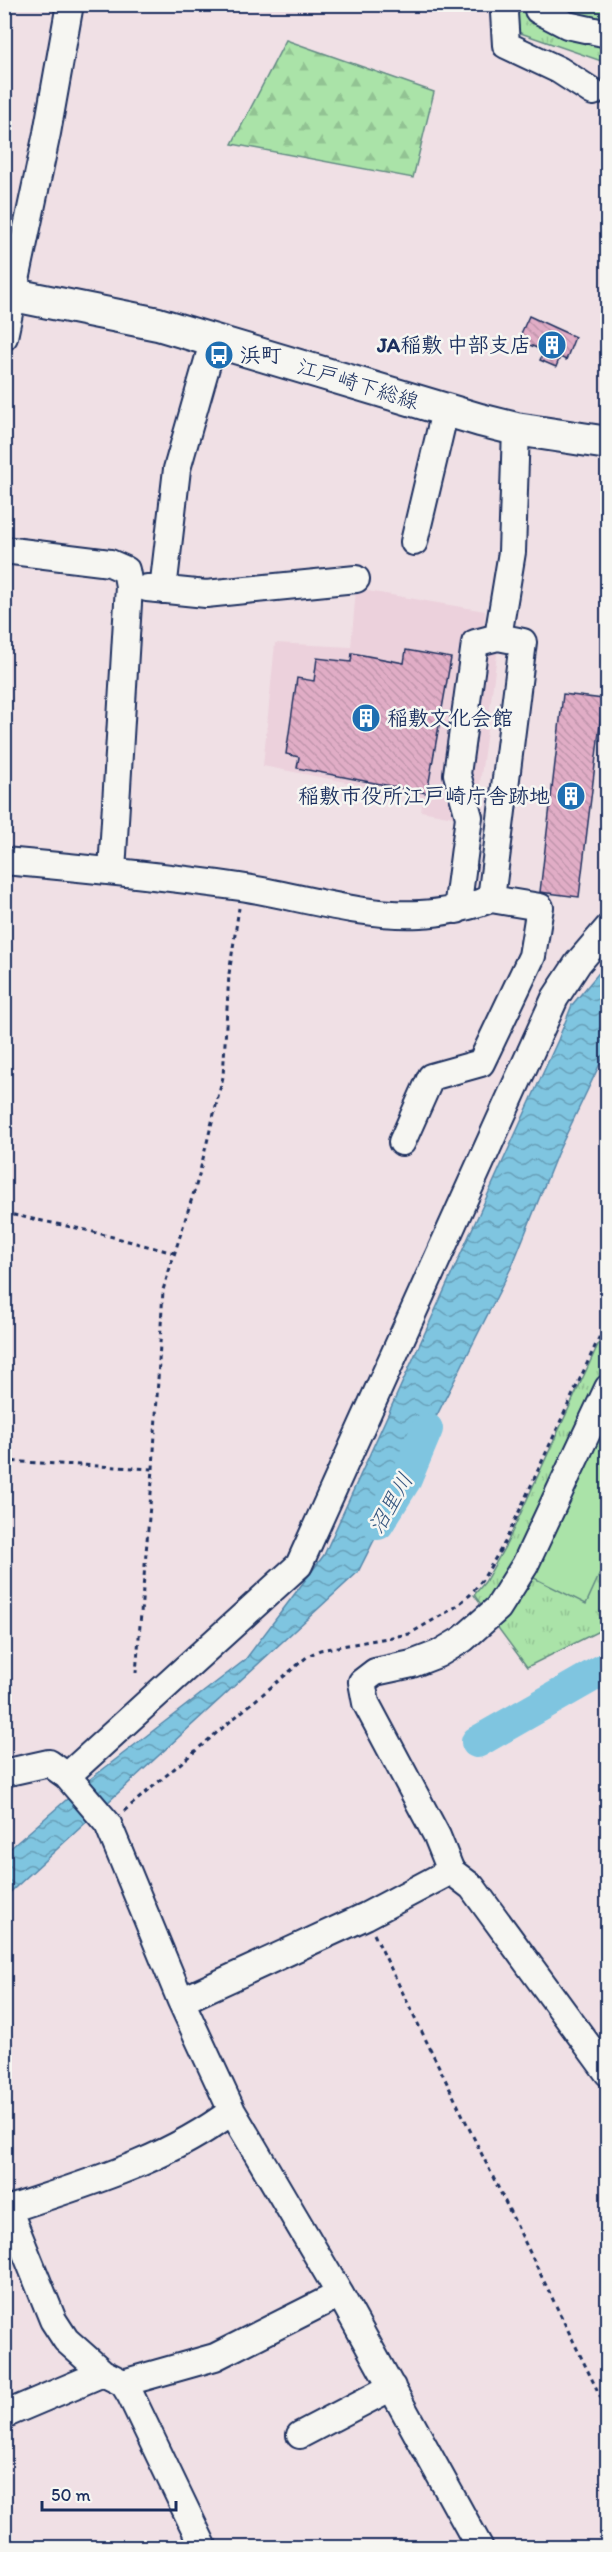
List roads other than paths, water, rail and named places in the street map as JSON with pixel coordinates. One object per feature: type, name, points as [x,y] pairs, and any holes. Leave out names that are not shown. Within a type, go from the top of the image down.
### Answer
[{"type":"main road","name":"江戸崎下総線","points":[[9,294],[158,324],[214,339],[445,411],[516,429],[608,442]]},
{"type":"street","points":[[4,337],[9,294],[47,133],[70,4]]},
{"type":"street","points":[[506,4],[504,12],[506,45],[559,70],[593,92]]},
{"type":"street","points":[[539,4],[538,10],[567,25],[608,34]]},
{"type":"street","points":[[163,590],[177,469],[214,339]]},
{"type":"street","points":[[414,542],[445,411]]},
{"type":"street","points":[[498,637],[512,552],[516,429]]},
{"type":"street","points":[[4,550],[110,563],[126,570],[129,586],[112,871]]},
{"type":"street","points":[[129,586],[206,594],[356,579]]},
{"type":"street","points":[[457,910],[469,817],[457,774],[475,643],[498,637],[523,642],[491,899]]},
{"type":"street","points":[[4,861],[112,871],[242,888],[394,914],[457,910],[491,899],[540,907],[532,956],[481,1063],[431,1077],[402,1142]]},
{"type":"street","points":[[70,1779],[299,1565],[555,998],[578,963],[608,928]]},
{"type":"street","points":[[608,1388],[525,1565],[498,1608],[463,1639],[438,1654],[412,1664],[375,1672],[362,1682],[366,1703],[437,1836],[451,1871],[472,1887],[608,2073]]},
{"type":"street","points":[[4,1773],[49,1763],[70,1779],[106,1821],[181,2001],[232,2111],[340,2294],[480,2547]]},
{"type":"street","points":[[181,2001],[366,1916],[451,1871]]},
{"type":"street","points":[[204,2547],[113,2378],[66,2340],[53,2320],[13,2221],[4,2211],[141,2164],[201,2133],[232,2111]]},
{"type":"street","points":[[4,2415],[113,2378],[215,2357],[340,2294]]},
{"type":"street","points":[[300,2435],[392,2387]]},
{"type":"water","points":[[607,963],[607,1049],[557,1154],[512,1266],[358,1572],[5,1897],[5,1853],[89,1780],[245,1660],[324,1555],[572,1005]]},
{"type":"waterway","name":"沼里川","points":[[378,1524],[406,1479],[427,1429]]},
{"type":"waterway","points":[[477,1742],[608,1667]]},
{"type":"place","name":"JA稲敷 中部支店","points":[[552,345]]},
{"type":"place","name":"浜町","points":[[219,355]]},
{"type":"place","name":"稲敷文化会館","points":[[366,718]]},
{"type":"place","name":"稲敷市役所江戸崎庁舎跡地","points":[[571,796]]}]
